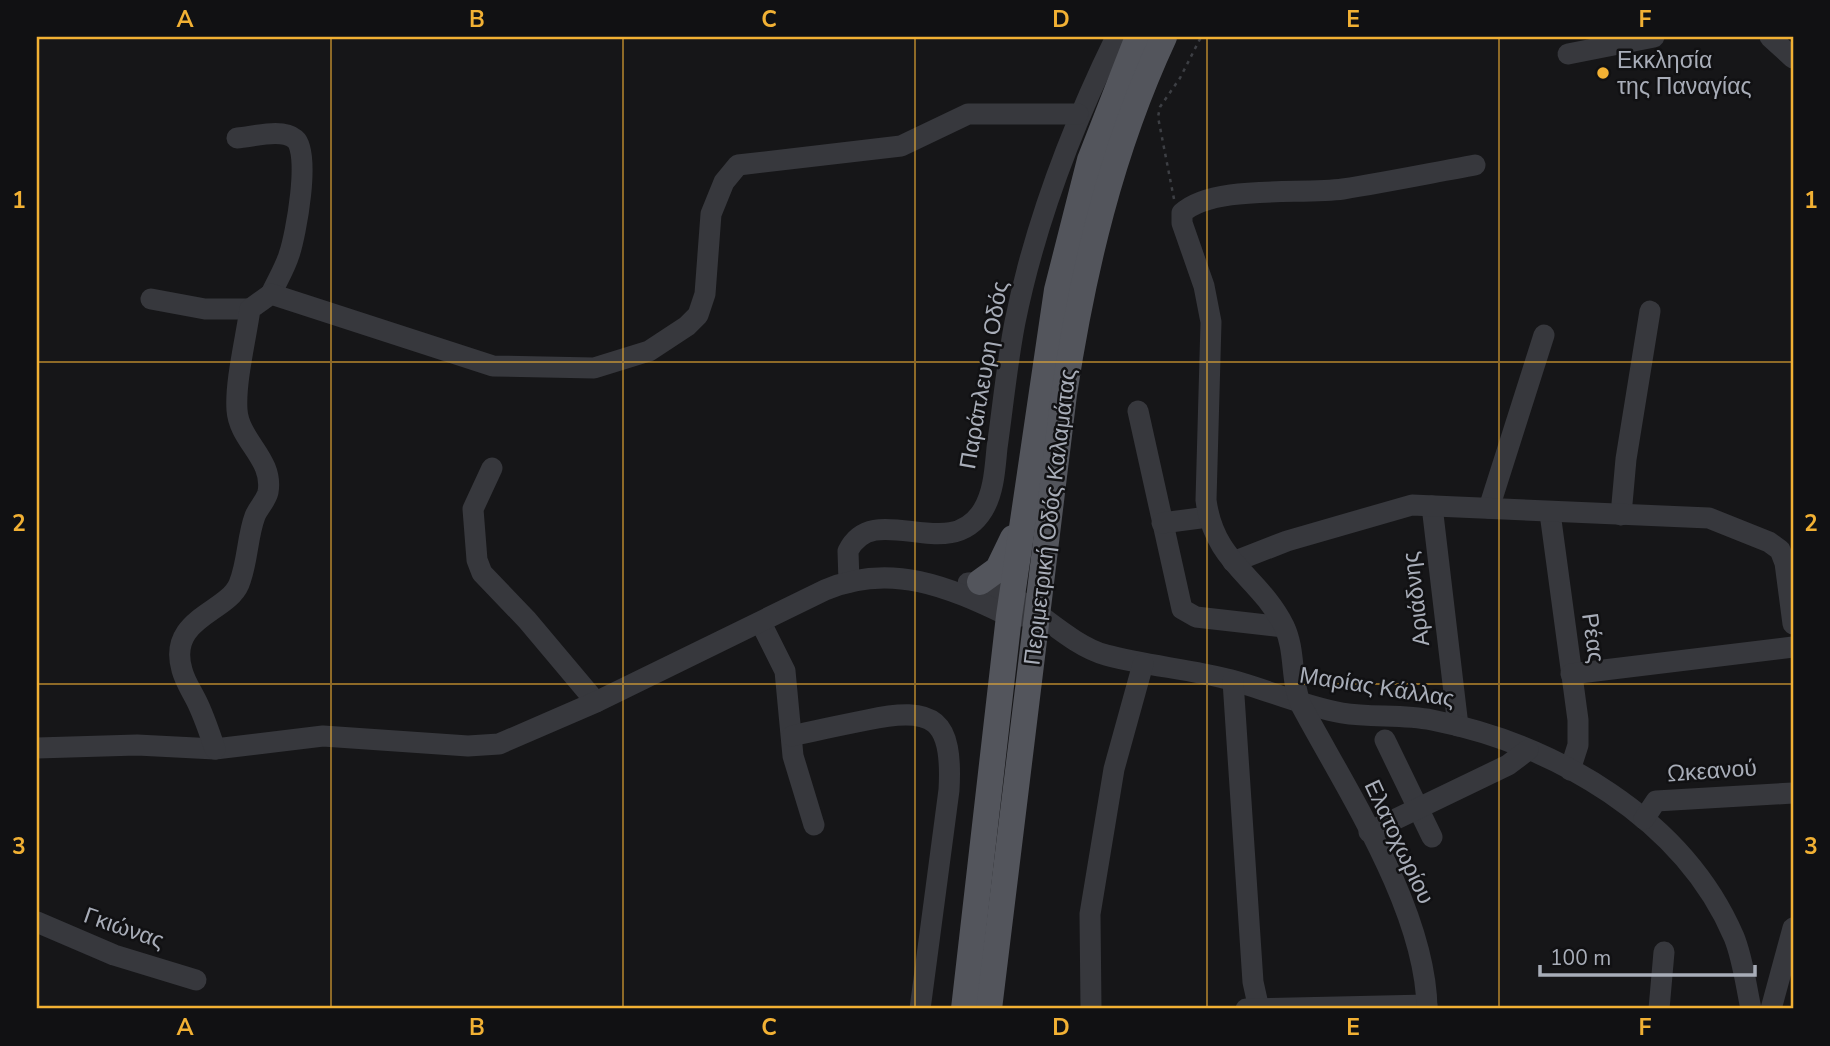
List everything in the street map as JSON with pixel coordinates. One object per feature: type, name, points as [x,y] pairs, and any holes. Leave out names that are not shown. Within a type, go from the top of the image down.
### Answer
[{"type":"main road","name":"Περιμετρική Οδός Καλαμάτας","points":[[964,1009],[1011,606],[1057,290],[1077,203],[1104,120],[1138,37]]},
{"type":"main road","name":"Περιμετρική Οδός Καλαμάτας","points":[[989,1009],[1064,394],[1080,296],[1112,166],[1164,37]]},
{"type":"main road","points":[[980,582],[998,569],[1007,554],[1027,493]]},
{"type":"street","name":"Παράπλευρη Οδός","points":[[849,582],[848,551],[863,533],[877,529],[933,535],[953,533],[973,522],[988,501],[1015,321],[1050,194],[1079,114],[1116,37]]},
{"type":"street","points":[[1568,54],[1654,37]]},
{"type":"street","points":[[1770,37],[1793,58]]},
{"type":"street","points":[[271,294],[493,366],[594,368],[649,351],[687,326],[698,315],[705,294],[711,214],[724,182],[738,164],[901,146],[968,114],[1079,114]]},
{"type":"street","points":[[151,299],[205,309],[250,309],[271,294],[290,253],[302,176],[301,151],[297,140],[285,133],[237,138]]},
{"type":"street","points":[[1284,627],[1217,542],[1208,516],[1206,493],[1210,322],[1204,286],[1182,223],[1182,213],[1198,201],[1230,195],[1342,189],[1475,165]]},
{"type":"street","points":[[215,749],[205,717],[181,670],[182,642],[192,626],[211,608],[232,595],[239,584],[256,515],[268,494],[267,473],[257,451],[243,434],[237,410],[250,309]]},
{"type":"street","points":[[1621,515],[1626,459],[1650,311]]},
{"type":"street","points":[[1489,508],[1544,335]]},
{"type":"street","points":[[1138,411],[1178,600],[1188,614],[1284,627]]},
{"type":"street","points":[[492,468],[473,509],[477,560],[482,573],[527,620],[596,702]]},
{"type":"street","points":[[1233,562],[1287,541],[1395,508],[1432,506],[1709,518],[1776,546],[1785,562],[1793,624]]},
{"type":"street","name":"Αριάδνης","points":[[1432,506],[1458,726]]},
{"type":"street","name":"Ρέας","points":[[1550,513],[1579,733],[1570,770]]},
{"type":"street","points":[[1162,523],[1208,516]]},
{"type":"street","points":[[37,748],[137,745],[215,749],[323,736],[483,746],[499,744],[596,702],[849,582],[907,579],[942,585],[1011,606]]},
{"type":"street","points":[[942,585],[980,582],[1011,606]]},
{"type":"street","name":"Μαρίας Κάλλας","points":[[1011,606],[1038,617],[1083,646],[1143,664],[1233,681],[1301,705],[1366,716],[1430,719],[1528,750],[1570,770],[1620,799],[1644,819],[1695,873],[1717,905],[1735,939],[1751,1009]]},
{"type":"street","points":[[761,623],[785,671],[796,769],[814,825]]},
{"type":"street","name":"Ελατοχωρίου","points":[[1284,627],[1292,658],[1294,688],[1301,705],[1369,832],[1405,909],[1424,979],[1427,1007]]},
{"type":"street","points":[[1571,674],[1793,647]]},
{"type":"street","points":[[1091,1009],[1090,914],[1114,769],[1143,664]]},
{"type":"street","points":[[1233,681],[1253,982],[1259,1009]]},
{"type":"street","points":[[792,736],[887,715],[914,713],[930,718],[946,740],[950,761],[949,790],[920,1009]]},
{"type":"street","points":[[1385,740],[1432,837]]},
{"type":"street","points":[[1369,832],[1508,765],[1528,750]]},
{"type":"street","name":"Ωκεανού","points":[[1644,819],[1656,802],[1793,793]]},
{"type":"street","name":"Γκιώνας","points":[[37,922],[114,955],[196,980]]},
{"type":"street","points":[[1771,1009],[1793,928]]},
{"type":"street","points":[[1659,1009],[1664,952]]},
{"type":"street","points":[[1246,1009],[1427,1007]]},
{"type":"path","points":[[1182,213],[1169,186],[1158,117],[1160,107],[1180,78],[1201,37]]},
{"type":"place","name":"Εκκλησία της Παναγίας","points":[[1603,73]]}]
